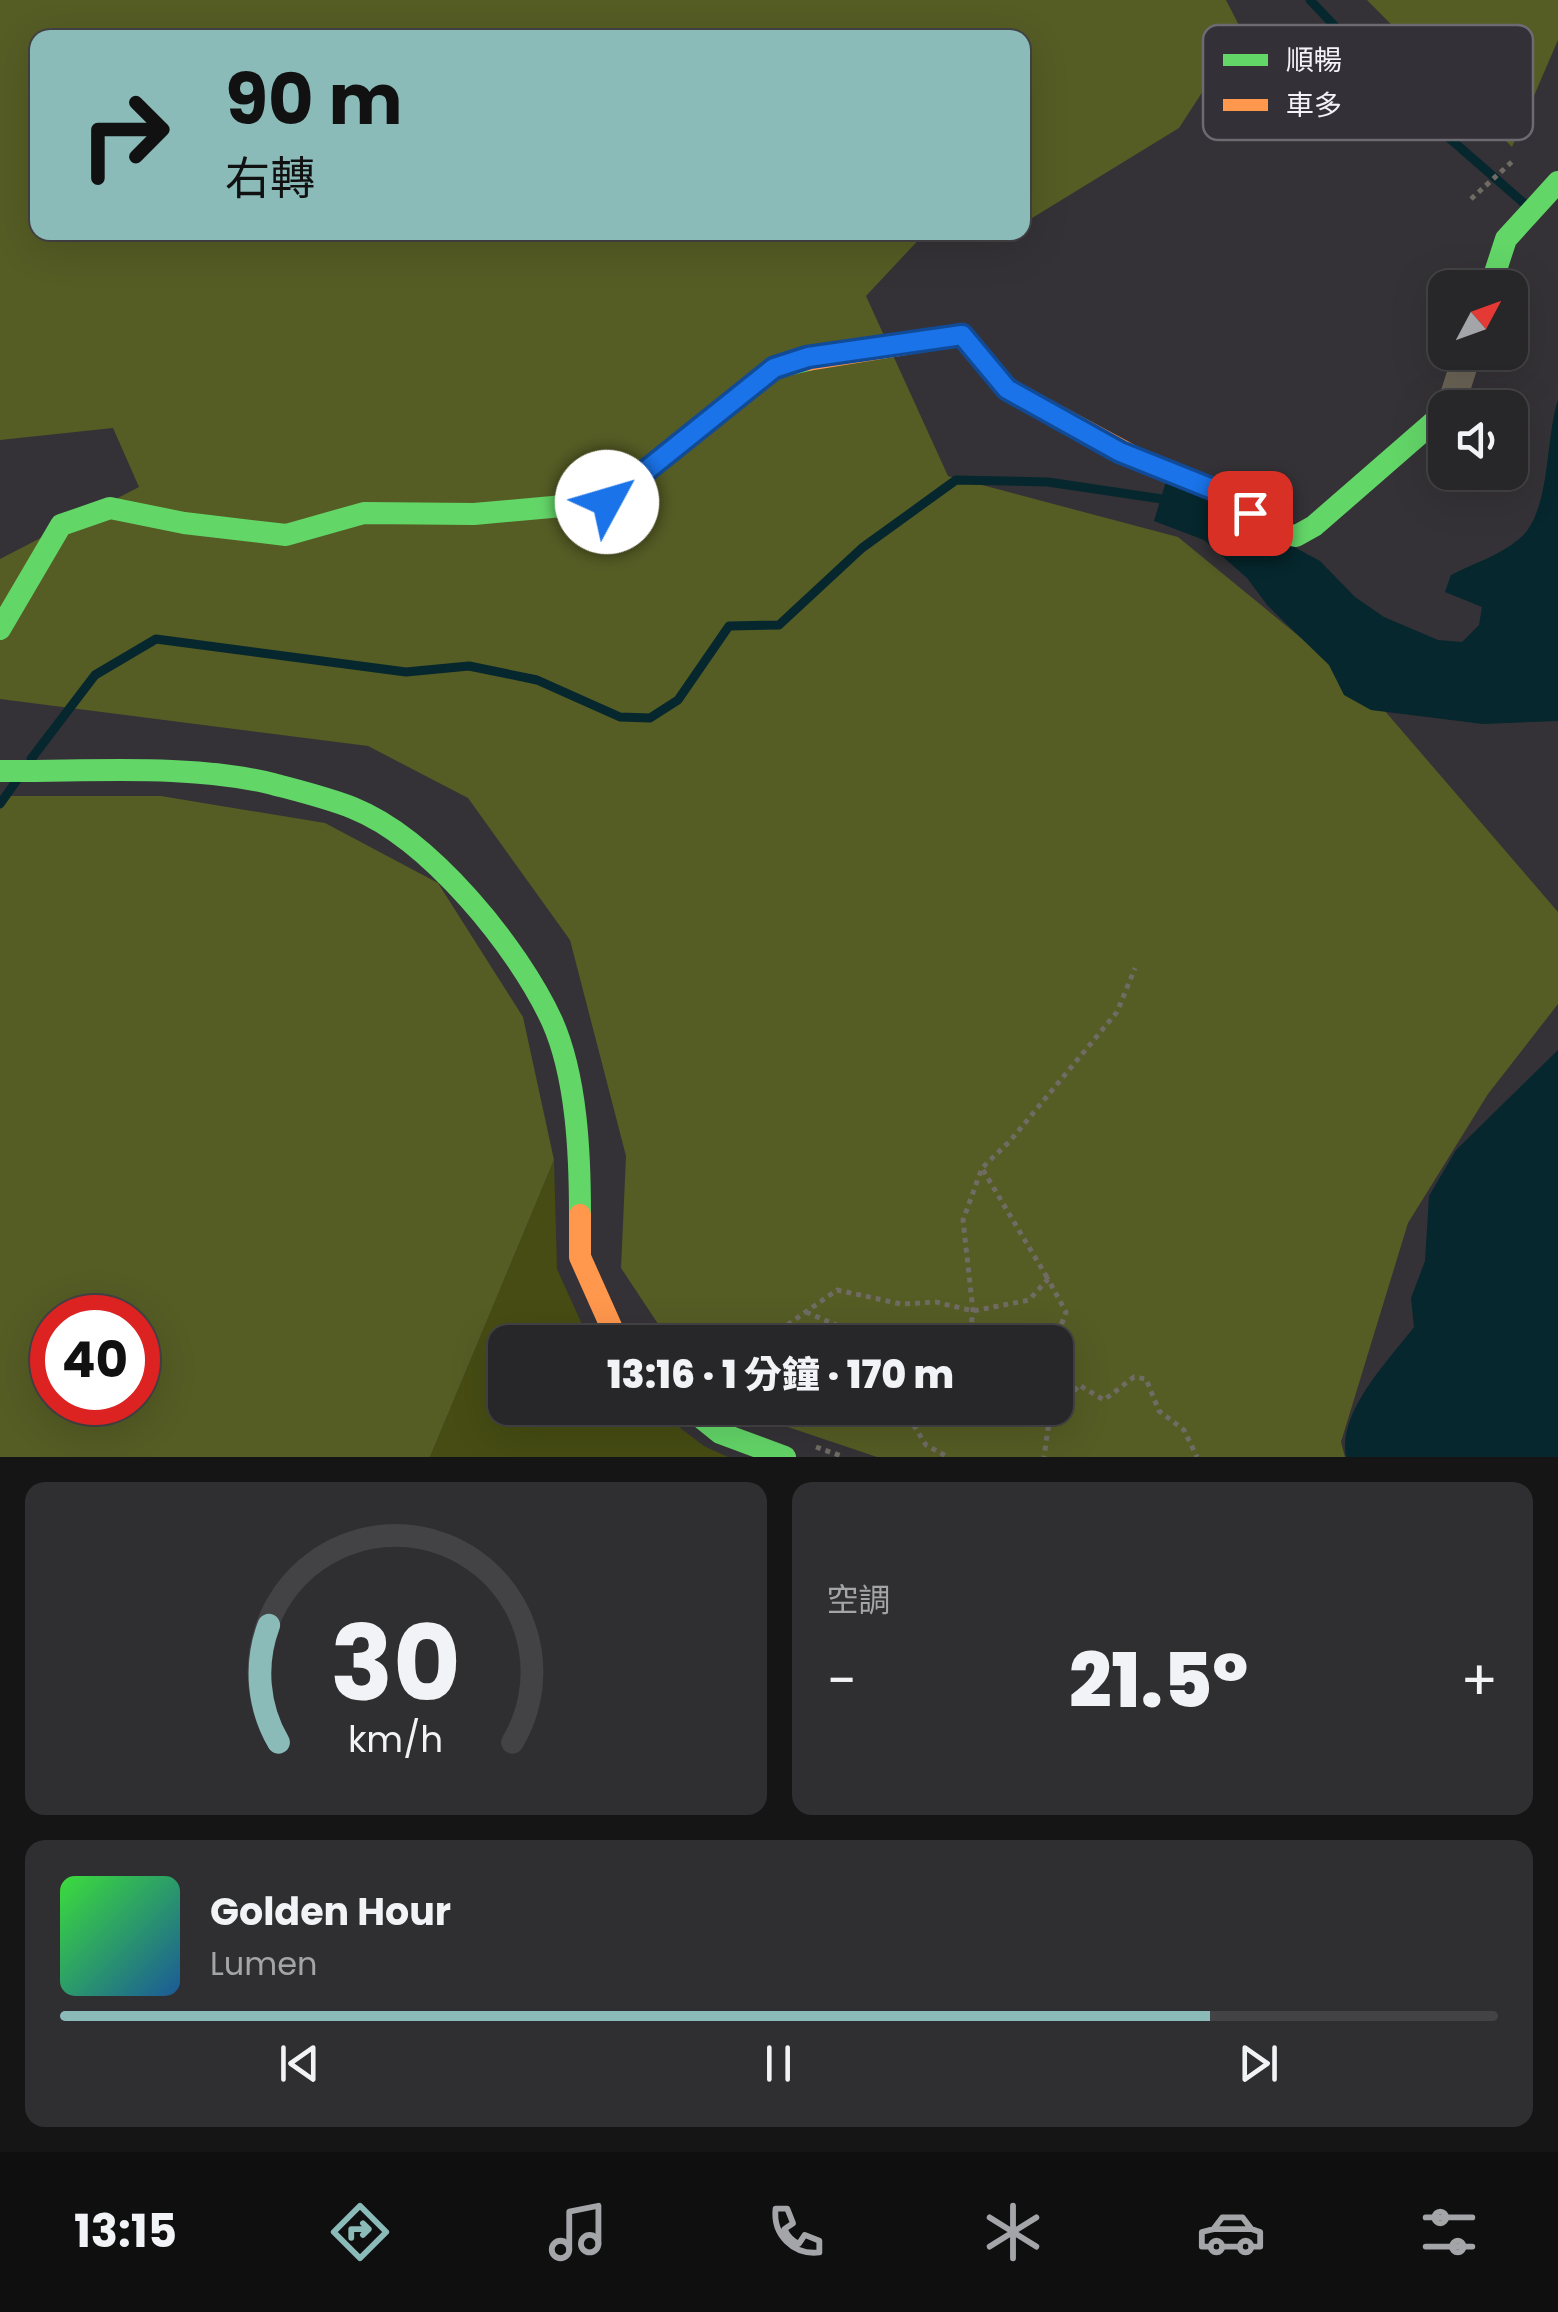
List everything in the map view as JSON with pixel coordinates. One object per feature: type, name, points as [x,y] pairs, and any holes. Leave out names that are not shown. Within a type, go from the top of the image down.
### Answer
[{"type":"street","points":[[1497,270],[1512,233],[1554,186]]},
{"type":"street","points":[[0,628],[61,525],[110,508],[184,523],[286,534],[364,513],[474,514],[607,502],[774,368],[808,357],[910,346],[938,336],[962,335],[1007,389],[1120,452],[1225,494],[1276,532],[1296,536],[1428,426]]},
{"type":"street","points":[[0,771],[162,772],[270,783],[356,809],[417,850],[497,927],[554,1023],[580,1134],[580,1257],[610,1325]]},
{"type":"street","points":[[709,1425],[720,1434],[785,1457]]},
{"type":"path","points":[[1471,199],[1516,158]]},
{"type":"path","points":[[971,1325],[973,1311],[963,1220],[982,1168],[1118,1012],[1134,968]]},
{"type":"path","points":[[982,1168],[1066,1312],[1061,1325]]},
{"type":"path","points":[[787,1325],[836,1290],[901,1304],[936,1302],[973,1311],[1029,1300],[1048,1279]]},
{"type":"path","points":[[806,1312],[835,1325]]},
{"type":"path","points":[[1073,1392],[1079,1385],[1104,1400],[1134,1377],[1146,1379],[1159,1411],[1184,1430],[1197,1457]]},
{"type":"path","points":[[914,1425],[926,1445],[948,1457]]},
{"type":"path","points":[[1044,1457],[1048,1425]]},
{"type":"green space","points":[[0,0],[1226,0],[1239,25],[1203,25],[1203,91],[1179,128],[1030,219],[1030,30],[30,30],[30,240],[918,240],[866,296],[948,476],[1178,537],[1372,696],[1558,912],[1558,1004],[1488,1094],[1408,1223],[1341,1442],[1345,1457],[877,1457],[782,1425],[1073,1425],[1073,1325],[659,1325],[621,1268],[626,1156],[570,940],[468,798],[368,746],[0,699],[0,559],[139,487],[113,428],[0,440]]},
{"type":"green space","points":[[1367,0],[1558,0],[1558,40],[1533,98],[1533,25],[1392,25]]},
{"type":"green space","points":[[0,796],[161,796],[325,823],[438,883],[523,1017],[554,1160],[430,1457],[0,1457]]},
{"type":"green space","points":[[554,1160],[557,1269],[582,1325],[488,1325],[488,1425],[676,1425],[704,1446],[728,1457],[430,1457]]},
{"type":"water","points":[[1558,400],[1558,721],[1483,724],[1371,710],[1344,695],[1329,665],[1268,606],[1247,578],[1204,540],[1154,521],[1167,478],[1320,561],[1355,597],[1384,617],[1438,640],[1462,642],[1479,625],[1482,607],[1445,592],[1451,575],[1503,550],[1529,527],[1542,494]]},
{"type":"water","points":[[1558,1050],[1558,1457],[1346,1457],[1345,1440],[1357,1405],[1414,1327],[1411,1298],[1425,1261],[1429,1196],[1456,1150]]},
{"type":"waterway","points":[[1310,0],[1334,25]]},
{"type":"waterway","points":[[1452,140],[1525,204]]},
{"type":"waterway","points":[[31,759],[95,675],[156,639],[406,672],[469,666],[537,680],[620,717],[650,718],[678,700],[729,626],[779,625],[862,548],[956,480],[1048,482],[1162,499]]},
{"type":"waterway","points":[[0,804],[17,780]]},
{"type":"traffic: fast","points":[[1496,270],[1506,239],[1558,182]]},
{"type":"traffic: fast","points":[[0,629],[61,525],[110,508],[184,523],[286,535],[364,513],[474,514],[607,502],[774,368],[808,360]]},
{"type":"traffic: fast","points":[[1134,457],[1225,494],[1276,532],[1296,536],[1314,526],[1428,427]]},
{"type":"traffic: fast","points":[[0,771],[172,771],[241,777],[353,808],[412,844],[469,898],[494,929],[552,1021],[572,1091],[580,1215]]},
{"type":"traffic: fast","points":[[710,1425],[720,1433],[785,1457]]},
{"type":"traffic: slow","points":[[808,360],[962,335],[1007,389],[1134,457]]},
{"type":"traffic: slow","points":[[580,1215],[580,1257],[610,1325]]},
{"type":"route","points":[[607,502],[774,368],[808,357],[910,346],[938,336],[962,335],[1007,389],[1120,452],[1225,494],[1250,513]]}]
